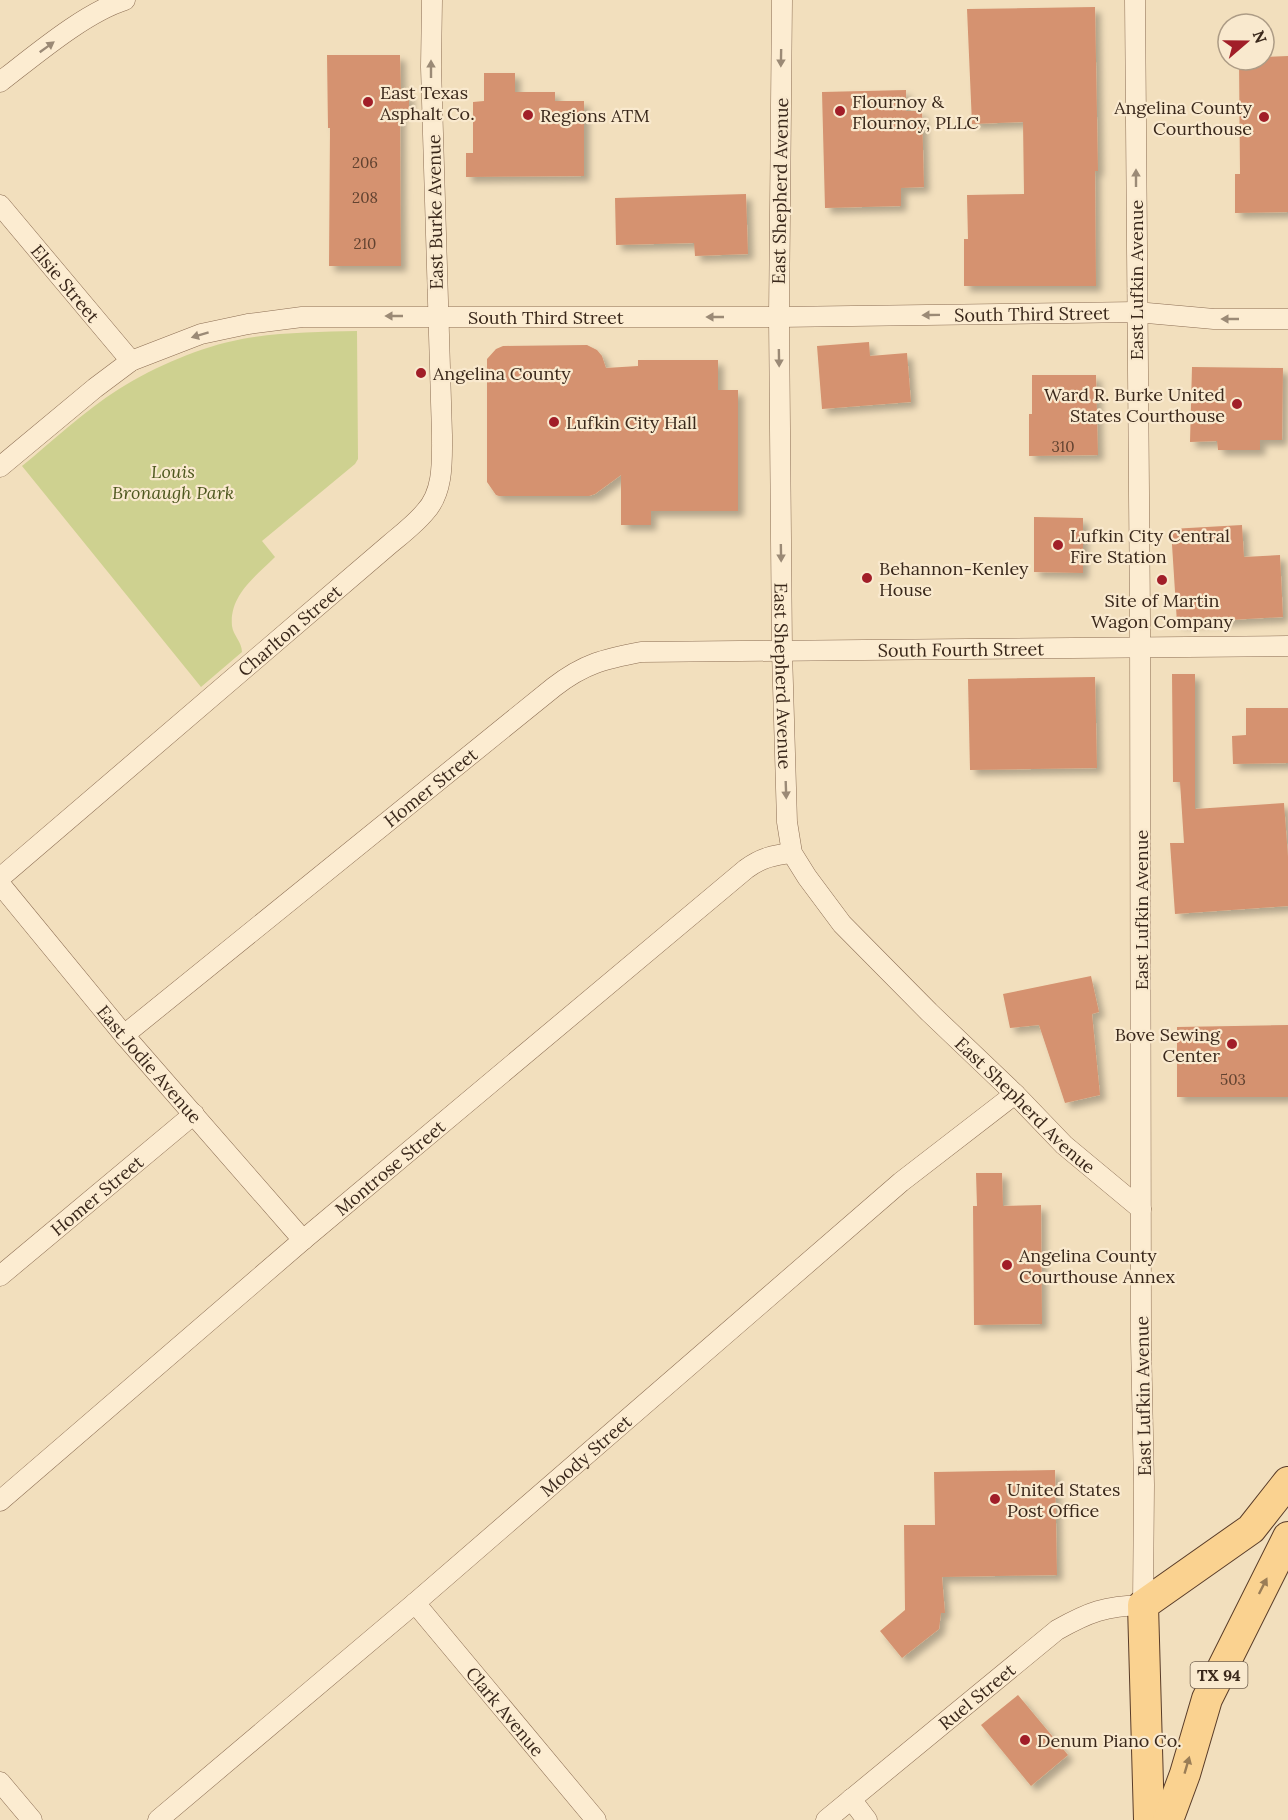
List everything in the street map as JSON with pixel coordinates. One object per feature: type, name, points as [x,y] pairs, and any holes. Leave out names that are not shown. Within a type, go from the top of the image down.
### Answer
[{"type":"main road","points":[[1143,1605],[1251,1529],[1288,1482]]},
{"type":"main road","name":"TX 94","points":[[1168,1820],[1207,1699],[1288,1537]]},
{"type":"main road","name":"East Lufkin Avenue","points":[[1143,1605],[1149,1820]]},
{"type":"street","name":"East Burke Avenue","points":[[432,0],[431,67],[437,316]]},
{"type":"street","name":"East Shepherd Avenue","points":[[782,0],[779,317],[782,651],[788,822],[792,853],[842,924],[1064,1145],[1141,1209]]},
{"type":"street","name":"East Lufkin Avenue","points":[[1135,0],[1143,1605]]},
{"type":"street","points":[[0,82],[116,1]]},
{"type":"street","name":"Elsie Street","points":[[0,205],[131,361]]},
{"type":"street","name":"South Third Street","points":[[0,467],[131,361],[201,334],[248,324],[302,317],[779,317],[1136,312],[1214,319],[1288,319]]},
{"type":"street","name":"Charlton Street","points":[[0,878],[426,512],[435,496],[441,471],[437,316]]},
{"type":"street","name":"South Fourth Street","points":[[782,651],[1288,646]]},
{"type":"street","name":"Homer Street","points":[[124,1035],[568,676],[599,660],[642,652],[782,651]]},
{"type":"street","name":"Montrose Street","points":[[0,1501],[303,1240],[746,869],[760,859],[792,853]]},
{"type":"street","name":"East Jodie Avenue","points":[[0,884],[124,1035],[303,1240]]},
{"type":"street","name":"Moody Street","points":[[158,1820],[415,1603],[901,1182],[1015,1094]]},
{"type":"street","name":"Homer Street","points":[[0,1276],[194,1114]]},
{"type":"street","name":"Clark Avenue","points":[[415,1603],[596,1820]]},
{"type":"street","name":"Ruel Street","points":[[826,1820],[1057,1630],[1079,1617],[1098,1610],[1116,1606],[1143,1605]]},
{"type":"street","points":[[0,1782],[32,1820]]},
{"type":"street","points":[[851,1799],[867,1820]]},
{"type":"green space","name":"Louis Bronaugh Park","points":[[357,331],[358,459],[355,464],[262,541],[275,557],[245,587],[232,615],[232,626],[242,652],[201,687],[22,466],[81,416],[119,389],[179,358],[210,347],[256,337]]},
{"type":"building","points":[[1095,7],[1098,171],[1095,171],[1096,286],[964,286],[964,239],[968,239],[967,195],[1024,194],[1023,122],[972,124],[967,9]]},
{"type":"building","points":[[327,55],[400,55],[401,94],[409,94],[409,110],[400,110],[401,266],[329,266],[330,128],[328,128]]},
{"type":"building","name":"Angelina County Courthouse","points":[[1276,56],[1288,56],[1288,212],[1235,213],[1235,174],[1240,174],[1239,72],[1276,72]]},
{"type":"building","points":[[484,73],[515,73],[515,92],[555,92],[555,101],[584,101],[584,176],[466,177],[466,153],[473,153],[473,102],[484,101]]},
{"type":"building","points":[[906,90],[906,111],[922,111],[924,187],[901,188],[901,206],[825,208],[822,92]]},
{"type":"building","points":[[746,194],[748,254],[695,256],[694,243],[616,245],[615,198]]},
{"type":"building","points":[[869,342],[870,356],[907,353],[911,402],[822,409],[817,346]]},
{"type":"building","points":[[587,345],[597,350],[602,356],[606,368],[638,366],[638,360],[718,360],[718,390],[738,390],[738,511],[651,511],[651,525],[621,525],[621,475],[589,496],[496,495],[487,482],[487,359],[496,349],[503,346]]},
{"type":"building","name":"Ward R. Burke United States Courthouse","points":[[1192,367],[1283,368],[1282,440],[1260,440],[1260,450],[1218,450],[1217,441],[1190,442]]},
{"type":"building","points":[[1032,375],[1096,375],[1098,455],[1029,456]]},
{"type":"building","name":"Lufkin City Central Fire Station","points":[[1034,517],[1083,518],[1083,573],[1034,572]]},
{"type":"building","points":[[1242,525],[1244,557],[1280,555],[1283,617],[1177,623],[1171,529]]},
{"type":"building","points":[[1172,674],[1195,674],[1195,809],[1284,803],[1288,857],[1288,906],[1175,914],[1170,843],[1184,843],[1180,782],[1173,782]]},
{"type":"building","points":[[1095,677],[1097,768],[970,770],[968,679]]},
{"type":"building","points":[[1246,708],[1288,708],[1288,763],[1233,764],[1232,736],[1246,735]]},
{"type":"building","points":[[1091,976],[1099,1012],[1092,1014],[1100,1095],[1065,1103],[1039,1025],[1010,1028],[1003,994]]},
{"type":"building","points":[[1288,1025],[1288,1097],[1177,1097],[1177,1027]]},
{"type":"building","name":"Angelina County Courthouse Annex","points":[[976,1173],[1002,1173],[1003,1206],[1041,1205],[1042,1324],[974,1325],[973,1206],[977,1206]]},
{"type":"building","name":"United States Post Office","points":[[1055,1470],[1057,1575],[942,1577],[945,1613],[941,1613],[939,1629],[902,1658],[880,1631],[905,1610],[904,1525],[935,1525],[934,1472]]},
{"type":"building","name":"Denum Piano Co.","points":[[1018,1695],[1068,1755],[1031,1786],[981,1725]]},
{"type":"place","name":"East Texas Asphalt Co.","points":[[368,102]]},
{"type":"place","name":"Flournoy & Flournoy, PLLC","points":[[840,111]]},
{"type":"place","name":"Regions ATM","points":[[528,115]]},
{"type":"place","name":"Angelina County Courthouse","points":[[1264,117]]},
{"type":"place","name":"Angelina County","points":[[421,373]]},
{"type":"place","name":"Ward R. Burke United States Courthouse","points":[[1237,404]]},
{"type":"place","name":"Lufkin City Hall","points":[[554,422]]},
{"type":"place","name":"Lufkin City Central Fire Station","points":[[1058,545]]},
{"type":"place","name":"Behannon-Kenley House","points":[[867,578]]},
{"type":"place","name":"Site of Martin Wagon Company","points":[[1162,580]]},
{"type":"place","name":"Bove Sewing Center","points":[[1232,1044]]},
{"type":"place","name":"Angelina County Courthouse Annex","points":[[1007,1265]]},
{"type":"place","name":"United States Post Office","points":[[995,1499]]},
{"type":"place","name":"Denum Piano Co.","points":[[1025,1740]]}]
